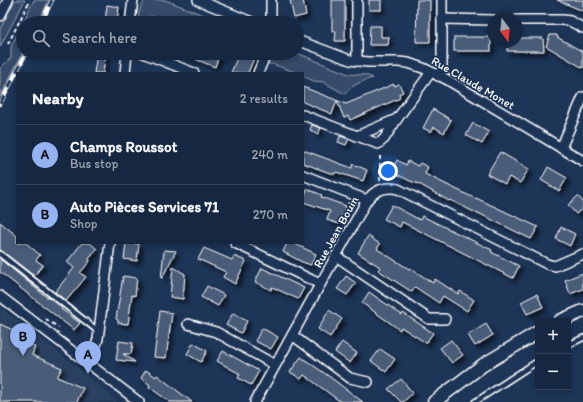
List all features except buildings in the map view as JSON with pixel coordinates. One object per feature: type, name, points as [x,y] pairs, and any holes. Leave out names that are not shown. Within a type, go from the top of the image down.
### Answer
[{"type":"main road","points":[[567,318],[583,311]]},
{"type":"main road","points":[[434,402],[483,365],[535,334]]},
{"type":"street","points":[[0,16],[8,0]]},
{"type":"street","points":[[131,16],[133,0]]},
{"type":"street","points":[[198,0],[237,16]]},
{"type":"street","points":[[271,0],[271,16]]},
{"type":"street","points":[[357,0],[357,61]]},
{"type":"street","points":[[304,115],[378,144],[384,139],[397,119],[435,74],[442,68],[442,0]]},
{"type":"street","points":[[442,20],[487,20]]},
{"type":"street","points":[[523,20],[563,20],[570,21],[583,28]]},
{"type":"street","name":"Rue Claude Monet","points":[[304,43],[341,58],[357,61],[398,62],[423,68],[583,161]]},
{"type":"street","points":[[125,72],[126,60]]},
{"type":"street","points":[[161,60],[191,72]]},
{"type":"street","points":[[258,72],[263,60]]},
{"type":"street","points":[[561,148],[583,97]]},
{"type":"street","points":[[357,136],[397,119]]},
{"type":"street","points":[[304,175],[367,200]]},
{"type":"street","points":[[380,190],[391,187],[398,189],[547,264],[555,266],[583,254]]},
{"type":"street","name":"Rue Jean Bouin","points":[[255,402],[367,200],[372,194],[380,190]]},
{"type":"street","points":[[90,365],[96,349],[110,244]]},
{"type":"street","points":[[237,244],[320,284]]},
{"type":"street","points":[[336,256],[429,319],[445,320]]},
{"type":"street","points":[[0,296],[139,402]]},
{"type":"street","points":[[188,324],[216,332],[275,366]]},
{"type":"street","points":[[292,335],[350,378],[368,382]]},
{"type":"lane","points":[[0,254],[98,331]]},
{"type":"lane","points":[[571,344],[583,338]]},
{"type":"lane","points":[[475,402],[535,363]]},
{"type":"path","points":[[22,16],[30,0]]},
{"type":"path","points":[[8,44],[16,28]]},
{"type":"path","points":[[378,144],[380,157],[380,190]]},
{"type":"shaded area","points":[[15,0],[25,0],[0,47],[0,29]]},
{"type":"shaded area","points":[[34,0],[49,0],[41,16],[26,16]]},
{"type":"shaded area","points":[[146,0],[165,0],[206,16],[139,16]]},
{"type":"shaded area","points":[[16,37],[16,60],[19,60],[0,97],[0,68],[11,58],[11,47]]},
{"type":"shaded area","points":[[304,56],[348,74],[366,75],[373,78],[365,80],[351,88],[345,94],[323,82],[314,81],[304,76],[304,72],[295,72],[268,64],[269,60],[304,60]]},
{"type":"shaded area","points":[[0,307],[81,370],[117,402],[0,402]]},
{"type":"railway","points":[[44,16],[52,0]]},
{"type":"railway","points":[[16,72],[22,60]]},
{"type":"railway","points":[[0,104],[16,73]]},
{"type":"place","name":"Auto Pièces Services 71","points":[[23,356]]},
{"type":"place","name":"Champs Roussot","points":[[88,374]]}]
